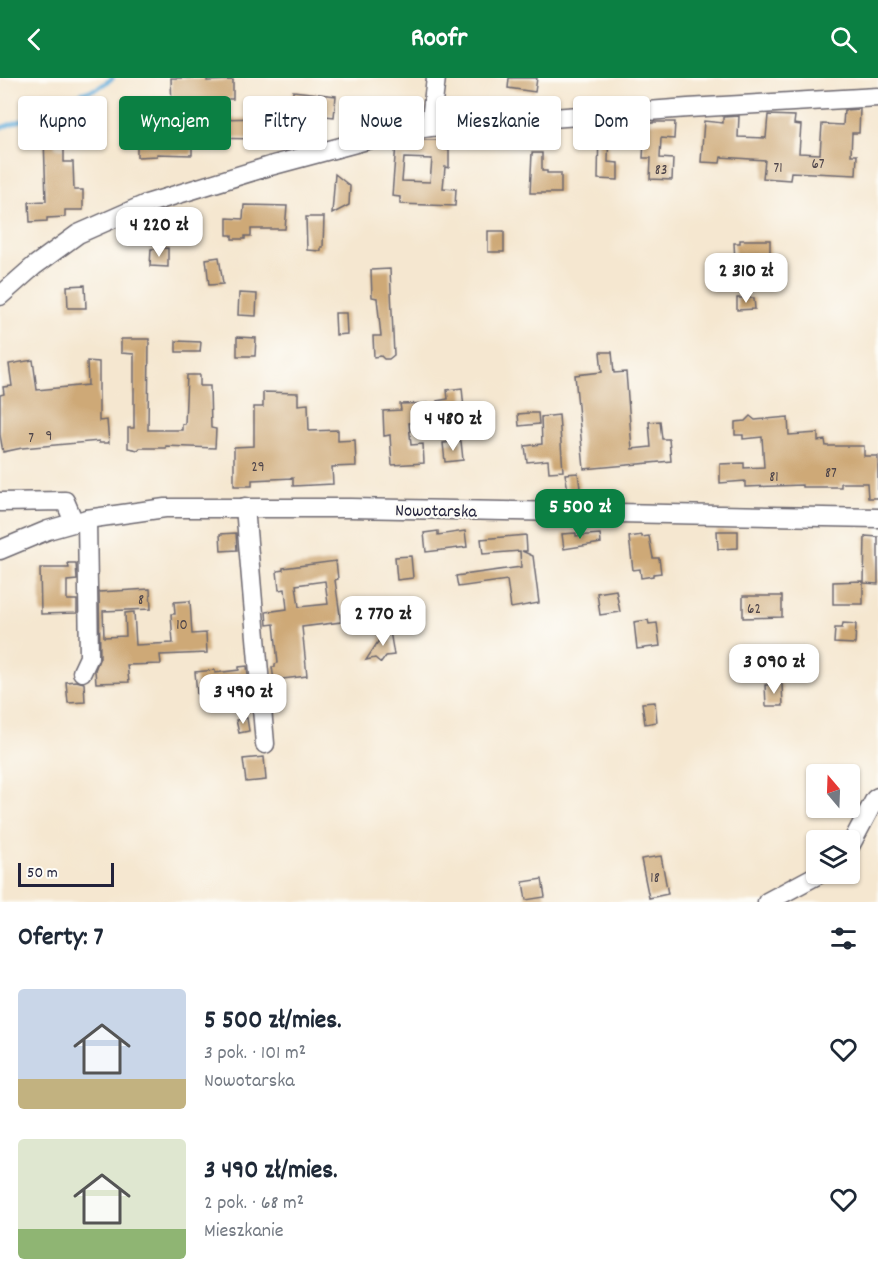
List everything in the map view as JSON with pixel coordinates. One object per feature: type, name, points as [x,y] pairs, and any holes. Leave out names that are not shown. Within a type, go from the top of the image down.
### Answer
[{"type":"street","points":[[430,127],[436,78]]},
{"type":"street","points":[[0,296],[34,266],[78,234],[146,204],[270,166],[393,133],[430,127],[878,97]]},
{"type":"street","points":[[0,502],[65,501],[80,521],[89,657],[82,672]]},
{"type":"street","points":[[245,507],[265,744]]},
{"type":"street","name":"Nowotarska","points":[[0,550],[80,521],[165,508],[245,507],[878,518]]},
{"type":"street","points":[[859,830],[878,797]]},
{"type":"street","points":[[767,902],[806,880]]},
{"type":"building","points":[[171,78],[207,78],[207,81],[233,80],[233,99],[231,96],[172,96]]},
{"type":"building","points":[[509,78],[537,78],[535,92],[508,88]]},
{"type":"building","points":[[293,91],[336,96],[334,117],[327,116],[327,96],[293,96]]},
{"type":"building","points":[[860,109],[859,133],[852,133],[851,155],[857,155],[856,175],[791,172],[790,180],[763,178],[765,160],[721,157],[720,163],[701,162],[704,121],[723,123],[723,117],[739,116],[738,137],[766,138],[768,115],[795,116],[794,124],[801,125],[799,153],[820,154],[822,124],[843,125],[844,110]]},
{"type":"building","points":[[243,118],[243,139],[231,138],[231,119]]},
{"type":"building","points":[[675,122],[674,139],[661,138],[660,158],[673,159],[672,180],[650,179],[651,158],[643,158],[643,150],[650,150],[650,123]]},
{"type":"building","points":[[424,140],[436,140],[436,150],[449,150],[449,168],[445,167],[443,188],[456,189],[455,206],[400,204],[400,197],[392,196],[396,150],[424,150]],"holes":[[[404,158],[432,159],[430,182],[402,181]]]},
{"type":"building","points":[[44,150],[64,150],[64,162],[73,162],[74,190],[83,190],[83,210],[65,210],[65,217],[30,222],[29,202],[46,201]]},
{"type":"building","points":[[137,150],[192,150],[192,155],[157,154],[157,156],[137,157]]},
{"type":"building","points":[[599,150],[608,150],[608,162],[618,163],[618,180],[598,179]]},
{"type":"building","points":[[532,153],[542,153],[542,171],[561,173],[561,193],[530,193]]},
{"type":"building","points":[[335,174],[350,186],[349,205],[332,214]]},
{"type":"building","points":[[244,205],[287,206],[285,229],[251,229],[251,236],[245,236],[245,239],[232,239],[232,235],[227,235],[227,218],[243,219]]},
{"type":"building","points":[[306,217],[324,217],[321,251],[307,250]]},
{"type":"building","points":[[488,231],[504,231],[504,252],[488,252]]},
{"type":"building","points":[[740,240],[770,240],[770,262],[735,261],[734,243],[740,243]]},
{"type":"building","points":[[168,248],[168,267],[150,266],[151,249]]},
{"type":"building","points":[[219,257],[223,284],[209,285],[206,259]]},
{"type":"building","points":[[390,269],[394,355],[389,359],[384,359],[381,356],[374,357],[373,336],[381,336],[377,298],[372,297],[371,270]]},
{"type":"building","points":[[85,285],[86,308],[68,308],[67,286]]},
{"type":"building","points":[[239,293],[257,294],[256,316],[238,315]]},
{"type":"building","points":[[737,298],[754,298],[755,309],[737,310]]},
{"type":"building","points":[[335,313],[346,313],[347,334],[336,335]]},
{"type":"building","points":[[237,337],[256,338],[255,356],[237,356]]},
{"type":"building","points":[[121,339],[149,339],[148,430],[182,430],[182,424],[185,424],[187,375],[200,375],[200,386],[210,386],[211,428],[216,429],[215,448],[166,446],[166,448],[140,448],[138,450],[128,448],[128,428],[134,428],[134,354],[121,353]]},
{"type":"building","points":[[176,341],[201,342],[200,352],[176,352]]},
{"type":"building","points":[[600,352],[612,352],[614,373],[626,372],[632,449],[651,447],[649,422],[660,421],[662,439],[669,439],[671,461],[584,469],[575,375],[602,372]]},
{"type":"building","points":[[33,360],[37,390],[88,385],[87,361],[99,362],[99,421],[107,420],[109,443],[99,443],[99,441],[22,448],[3,452],[0,435],[0,395],[4,394],[3,387],[12,386],[9,364]]},
{"type":"building","points":[[462,388],[465,419],[409,423],[411,445],[423,444],[424,463],[392,465],[390,435],[384,436],[383,411],[401,410],[400,404],[437,403],[437,401],[448,399],[447,390]]},
{"type":"building","points":[[263,392],[298,393],[298,405],[308,404],[309,431],[338,430],[338,441],[355,440],[356,466],[332,467],[333,484],[293,486],[293,478],[252,480],[252,486],[234,486],[234,447],[254,446],[254,407],[263,407]]},
{"type":"building","points":[[538,413],[539,424],[519,426],[518,414]]},
{"type":"building","points":[[559,415],[563,471],[549,472],[548,460],[527,462],[525,446],[542,444],[541,417]]},
{"type":"building","points":[[750,416],[755,420],[788,417],[789,435],[818,433],[818,441],[825,440],[826,446],[864,446],[864,456],[878,456],[878,498],[868,498],[867,483],[841,483],[841,487],[802,487],[802,485],[745,487],[745,481],[720,483],[720,464],[744,463],[744,468],[764,467],[762,437],[743,439],[743,435],[735,435],[735,422],[745,421]]},
{"type":"building","points":[[461,441],[463,460],[445,462],[443,443]]},
{"type":"building","points":[[578,473],[580,488],[568,490],[565,474]]},
{"type":"building","points":[[438,531],[438,535],[465,531],[467,547],[426,552],[424,533]]},
{"type":"building","points":[[717,531],[738,531],[738,548],[718,549]]},
{"type":"building","points":[[236,533],[237,550],[221,551],[220,534]]},
{"type":"building","points":[[576,533],[576,536],[600,534],[601,543],[564,549],[562,534]]},
{"type":"building","points":[[526,535],[527,551],[522,551],[533,556],[539,603],[511,608],[507,580],[458,587],[456,576],[521,567],[520,551],[483,554],[481,539]]},
{"type":"building","points":[[642,535],[642,537],[649,536],[653,558],[659,558],[661,573],[641,578],[640,569],[633,570],[629,537]]},
{"type":"building","points":[[865,536],[878,537],[878,584],[864,583]]},
{"type":"building","points":[[411,556],[413,578],[397,580],[395,557]]},
{"type":"building","points":[[336,561],[338,579],[335,580],[341,622],[302,627],[307,676],[274,680],[272,667],[278,663],[274,624],[267,625],[266,612],[287,609],[285,589],[279,590],[277,571],[283,568]],"holes":[[[325,581],[328,604],[299,607],[296,585]]]},
{"type":"building","points":[[68,563],[76,563],[77,580],[67,581],[67,600],[77,600],[77,613],[41,614],[40,568],[69,568]]},
{"type":"building","points":[[863,581],[863,604],[833,604],[833,582]]},
{"type":"building","points":[[150,589],[151,609],[103,611],[104,637],[126,636],[125,613],[134,612],[136,645],[173,643],[171,614],[175,614],[174,602],[190,601],[192,634],[206,633],[207,653],[160,655],[161,664],[127,665],[129,682],[96,683],[95,670],[100,657],[99,592]]},
{"type":"building","points":[[616,590],[620,612],[600,615],[597,593]]},
{"type":"building","points":[[743,596],[782,596],[782,617],[743,618]]},
{"type":"building","points":[[416,606],[418,620],[402,622],[401,608]]},
{"type":"building","points":[[648,620],[649,624],[657,623],[660,646],[637,649],[634,622]]},
{"type":"building","points":[[843,623],[856,624],[855,644],[834,643],[835,628],[842,628]]},
{"type":"building","points":[[389,625],[394,655],[386,656],[381,663],[375,658],[366,660]]},
{"type":"building","points":[[247,666],[249,686],[216,689],[207,696],[197,694],[195,672],[215,670],[215,673],[239,670],[239,667]]},
{"type":"building","points":[[66,682],[84,683],[85,702],[68,703]]},
{"type":"building","points":[[782,684],[783,706],[766,706],[765,685]]},
{"type":"building","points":[[655,702],[657,722],[645,724],[642,703]]},
{"type":"building","points":[[247,718],[249,731],[239,733],[236,720]]},
{"type":"building","points":[[264,757],[266,780],[246,782],[243,759]]},
{"type":"building","points":[[661,856],[668,894],[649,898],[641,859]]},
{"type":"building","points":[[542,879],[545,897],[526,900],[523,882]]},
{"type":"waterway","points":[[0,128],[62,106],[113,78]]}]
